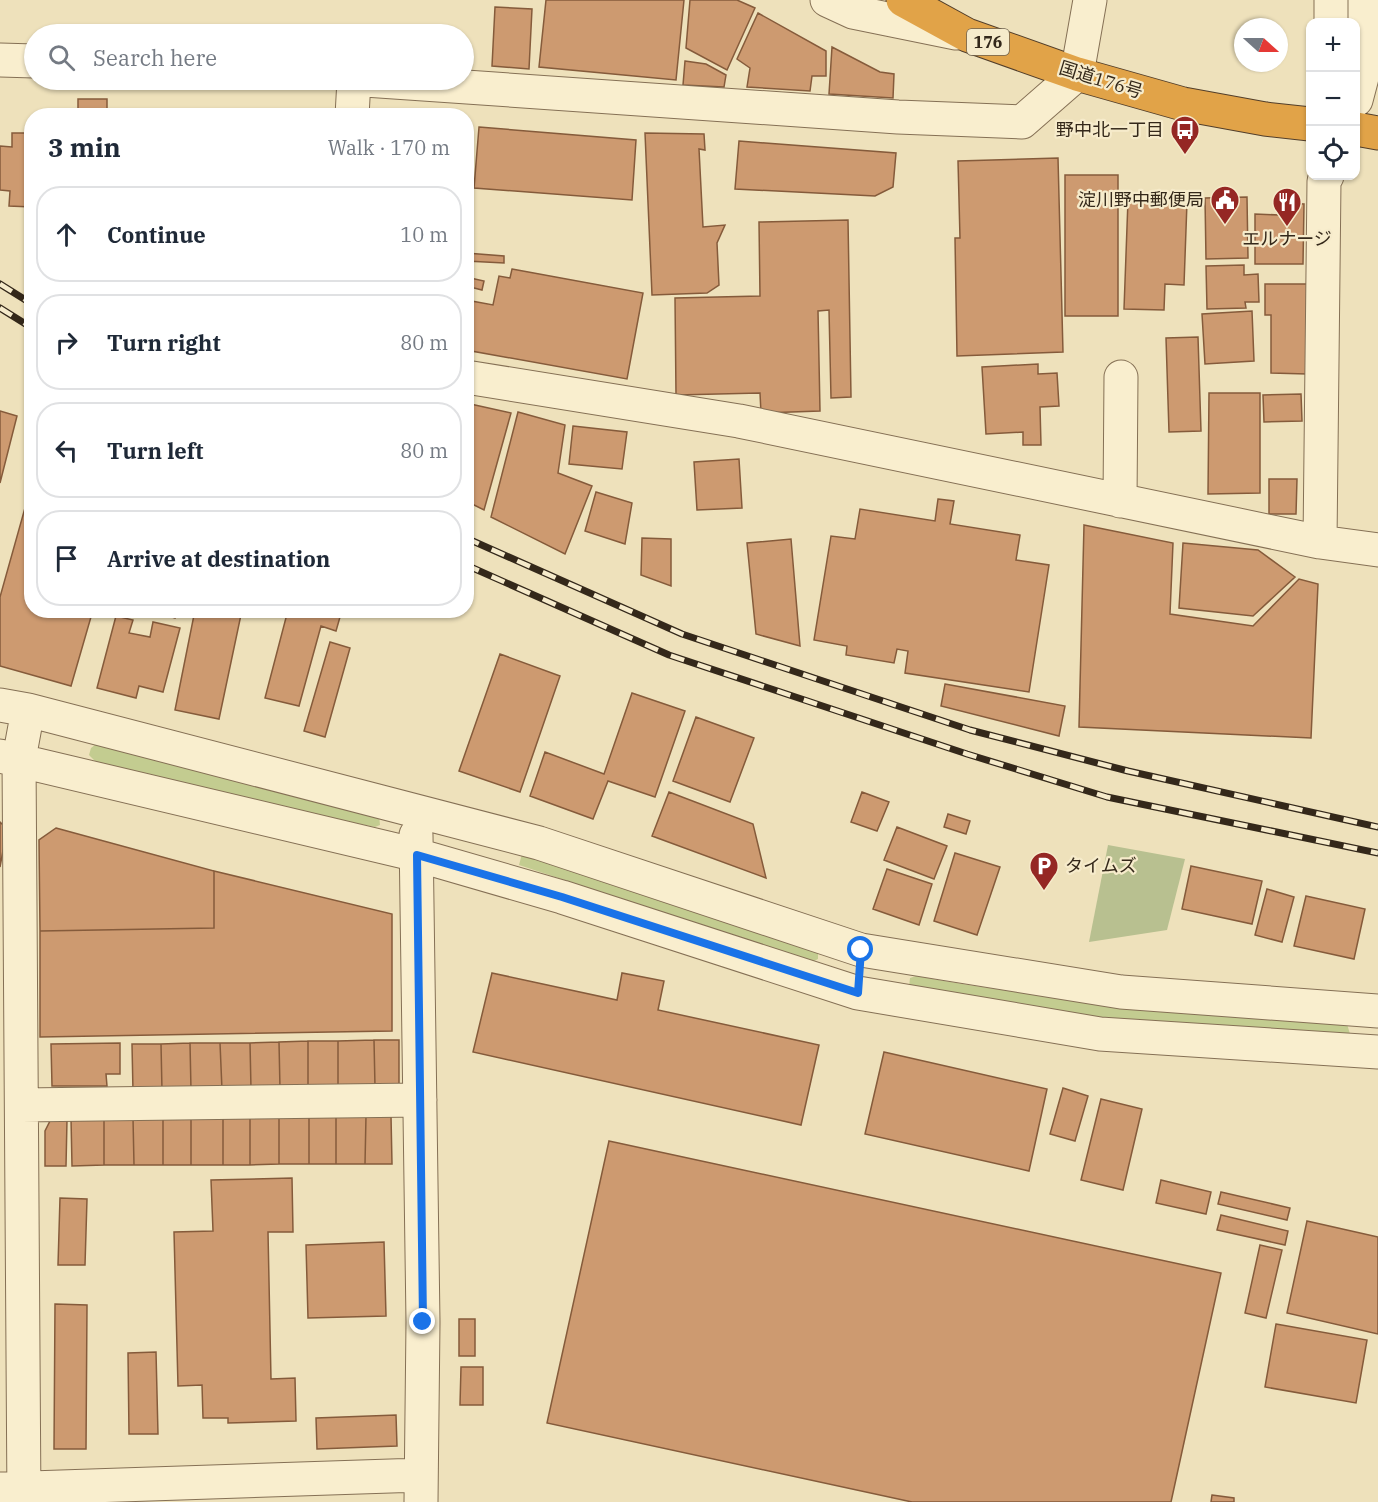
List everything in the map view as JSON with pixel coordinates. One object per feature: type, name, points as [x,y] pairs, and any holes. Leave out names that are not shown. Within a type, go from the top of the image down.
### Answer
[{"type":"highway","name":"国道176号","points":[[903,0],[967,35],[1077,74],[1183,104],[1265,119],[1306,123]]},
{"type":"highway","points":[[1360,130],[1378,133]]},
{"type":"street","points":[[827,0],[853,12],[967,35]]},
{"type":"street","points":[[938,0],[967,35]]},
{"type":"street","points":[[474,88],[898,117],[1022,122],[1077,74],[1090,0]]},
{"type":"street","points":[[1331,0],[1331,18]]},
{"type":"street","points":[[1360,85],[1365,66],[1365,0]]},
{"type":"street","points":[[0,60],[24,61]]},
{"type":"street","points":[[352,108],[353,90]]},
{"type":"street","points":[[1320,542],[1325,180]]},
{"type":"street","points":[[1120,501],[1121,377]]},
{"type":"street","points":[[474,378],[739,421],[1320,542],[1378,550]]},
{"type":"street","points":[[415,812],[423,1322],[421,1488],[16,1493],[22,1105],[10,957],[9,758],[14,708],[538,843],[861,950],[1121,992],[1378,1011]]},
{"type":"street","points":[[9,758],[417,855],[562,897],[858,993],[1100,1034],[1378,1052]]},
{"type":"street","points":[[858,993],[861,950]]},
{"type":"street","points":[[22,1105],[420,1100]]},
{"type":"green space","points":[[100,741],[379,815],[380,825],[375,827],[269,805],[96,762],[89,755],[91,748]]},
{"type":"green space","points":[[1108,845],[1185,859],[1167,930],[1089,942]]},
{"type":"green space","points":[[523,850],[818,949],[818,959],[812,962],[519,865]]},
{"type":"green space","points":[[916,976],[1077,1000],[1347,1024],[1350,1034],[1346,1039],[1121,1023],[909,987],[910,978]]},
{"type":"building","points":[[546,0],[684,0],[676,80],[539,67]]},
{"type":"building","points":[[690,0],[737,0],[755,8],[727,70],[686,48]]},
{"type":"building","points":[[495,7],[532,9],[529,69],[492,66]]},
{"type":"building","points":[[758,13],[826,51],[826,76],[812,76],[810,91],[747,87],[750,68],[737,59]]},
{"type":"building","points":[[832,47],[880,72],[894,74],[893,98],[829,94]]},
{"type":"building","points":[[685,61],[706,64],[726,75],[724,87],[683,85]]},
{"type":"building","points":[[78,99],[107,99],[107,108],[78,108]]},
{"type":"building","points":[[479,127],[636,140],[632,200],[474,188]]},
{"type":"building","points":[[12,133],[24,133],[24,207],[9,206],[10,191],[0,190],[0,146],[12,147]]},
{"type":"building","points":[[645,133],[704,134],[705,150],[699,149],[703,227],[725,225],[717,243],[719,285],[707,293],[652,295]]},
{"type":"building","points":[[739,141],[896,153],[893,187],[875,196],[735,189]]},
{"type":"building","points":[[1058,158],[1063,352],[957,356],[955,238],[960,238],[958,161]]},
{"type":"building","points":[[1065,175],[1118,175],[1118,316],[1065,316]]},
{"type":"building","points":[[1247,197],[1248,258],[1206,259],[1205,198]]},
{"type":"building","points":[[1128,200],[1187,202],[1184,285],[1165,284],[1164,310],[1124,309]]},
{"type":"building","points":[[1279,203],[1304,204],[1303,264],[1255,264],[1255,214],[1279,215]]},
{"type":"building","points":[[848,220],[851,397],[831,398],[829,310],[818,311],[820,411],[761,413],[760,393],[676,395],[675,298],[760,296],[759,222]]},
{"type":"building","points":[[474,254],[504,256],[504,263],[474,261]]},
{"type":"building","points":[[1244,265],[1244,275],[1258,274],[1259,302],[1245,302],[1246,308],[1207,309],[1206,266]]},
{"type":"building","points":[[512,269],[643,293],[627,379],[474,351],[474,301],[493,305],[499,276],[510,278]]},
{"type":"building","points":[[474,279],[484,281],[482,290],[474,288]]},
{"type":"building","points":[[1265,284],[1308,284],[1307,374],[1271,373],[1271,315],[1265,315]]},
{"type":"building","points":[[1252,311],[1254,361],[1205,364],[1202,314]]},
{"type":"building","points":[[1198,337],[1201,431],[1169,432],[1166,338]]},
{"type":"building","points":[[1038,364],[1038,374],[1057,373],[1059,406],[1040,407],[1041,445],[1023,445],[1023,432],[986,434],[982,367]]},
{"type":"building","points":[[1209,393],[1260,393],[1260,493],[1208,494]]},
{"type":"building","points":[[1301,394],[1302,421],[1264,422],[1263,395]]},
{"type":"building","points":[[474,405],[511,413],[484,510],[474,505]]},
{"type":"building","points":[[0,411],[17,416],[0,483]]},
{"type":"building","points":[[518,412],[565,425],[558,473],[592,486],[565,554],[491,517]]},
{"type":"building","points":[[573,426],[627,432],[622,469],[569,464]]},
{"type":"building","points":[[739,459],[742,508],[697,510],[694,462]]},
{"type":"building","points":[[1269,479],[1297,479],[1296,514],[1269,514]]},
{"type":"building","points":[[596,492],[632,503],[625,544],[585,531]]},
{"type":"building","points":[[938,499],[954,501],[950,524],[1020,535],[1016,560],[1049,565],[1029,692],[905,673],[908,651],[897,649],[894,663],[846,655],[847,646],[814,640],[831,536],[855,539],[860,509],[935,521]]},
{"type":"building","points":[[24,512],[24,618],[91,618],[71,686],[0,666],[0,597]]},
{"type":"building","points":[[1084,525],[1173,543],[1170,614],[1253,626],[1299,579],[1318,584],[1311,738],[1079,727]]},
{"type":"building","points":[[642,538],[671,539],[671,586],[641,575]]},
{"type":"building","points":[[791,539],[800,646],[756,634],[747,543]]},
{"type":"building","points":[[1183,543],[1258,550],[1295,577],[1253,616],[1179,608]]},
{"type":"building","points":[[115,618],[133,620],[129,633],[150,637],[153,622],[180,628],[163,692],[139,686],[136,698],[97,688]]},
{"type":"building","points":[[193,618],[240,618],[219,719],[175,710]]},
{"type":"building","points":[[286,618],[340,618],[336,631],[321,626],[299,706],[265,698]]},
{"type":"building","points":[[330,642],[350,648],[325,737],[304,731]]},
{"type":"building","points":[[500,654],[560,676],[520,792],[459,771]]},
{"type":"building","points":[[945,684],[1065,706],[1059,736],[941,706]]},
{"type":"building","points":[[632,693],[685,711],[655,797],[608,781],[593,819],[530,796],[545,752],[604,774]]},
{"type":"building","points":[[696,717],[754,738],[730,802],[673,781]]},
{"type":"building","points":[[669,792],[753,824],[766,878],[652,836]]},
{"type":"building","points":[[862,792],[889,802],[877,831],[851,822]]},
{"type":"building","points":[[948,814],[970,821],[966,834],[944,827]]},
{"type":"building","points":[[0,822],[7,829],[0,867]]},
{"type":"building","points":[[897,827],[947,846],[934,879],[884,860]]},
{"type":"building","points":[[56,828],[214,871],[214,928],[40,931],[39,840]]},
{"type":"building","points":[[955,853],[1000,867],[977,935],[934,921]]},
{"type":"building","points":[[1191,866],[1262,881],[1252,924],[1182,909]]},
{"type":"building","points":[[887,869],[932,884],[919,925],[873,909]]},
{"type":"building","points":[[214,871],[392,914],[392,1031],[40,1037],[40,931],[214,928]]},
{"type":"building","points":[[1267,889],[1294,897],[1282,942],[1255,935]]},
{"type":"building","points":[[1306,896],[1365,909],[1354,959],[1294,946]]},
{"type":"building","points":[[492,973],[617,1000],[622,973],[664,981],[658,1010],[819,1045],[801,1125],[473,1052]]},
{"type":"building","points":[[374,1040],[399,1040],[399,1087],[375,1087]]},
{"type":"building","points":[[374,1040],[375,1087],[338,1088],[338,1041]]},
{"type":"building","points":[[308,1041],[308,1089],[280,1089],[279,1042]]},
{"type":"building","points":[[308,1041],[338,1041],[338,1088],[308,1089]]},
{"type":"building","points":[[279,1042],[280,1089],[251,1089],[250,1043]]},
{"type":"building","points":[[120,1043],[120,1074],[106,1074],[107,1086],[52,1086],[51,1044]]},
{"type":"building","points":[[190,1043],[191,1090],[162,1091],[161,1044]]},
{"type":"building","points":[[190,1043],[220,1043],[222,1090],[191,1090]]},
{"type":"building","points":[[220,1043],[250,1043],[251,1089],[222,1090]]},
{"type":"building","points":[[132,1044],[161,1044],[162,1091],[133,1092]]},
{"type":"building","points":[[884,1052],[1047,1089],[1029,1171],[865,1134]]},
{"type":"building","points":[[1063,1088],[1088,1096],[1075,1141],[1050,1134]]},
{"type":"building","points":[[1101,1099],[1142,1109],[1123,1190],[1081,1180]]},
{"type":"building","points":[[366,1116],[391,1116],[392,1164],[365,1164]]},
{"type":"building","points":[[366,1116],[365,1164],[336,1164],[336,1117]]},
{"type":"building","points":[[163,1117],[163,1165],[134,1165],[133,1118]]},
{"type":"building","points":[[163,1117],[191,1117],[191,1165],[163,1165]]},
{"type":"building","points":[[191,1117],[223,1117],[223,1165],[191,1165]]},
{"type":"building","points":[[223,1117],[250,1117],[250,1165],[223,1165]]},
{"type":"building","points":[[250,1117],[279,1117],[279,1164],[250,1165]]},
{"type":"building","points":[[279,1117],[309,1117],[309,1164],[279,1164]]},
{"type":"building","points":[[309,1117],[336,1117],[336,1164],[309,1164]]},
{"type":"building","points":[[71,1118],[104,1118],[104,1165],[72,1166]]},
{"type":"building","points":[[104,1118],[133,1118],[134,1165],[104,1165]]},
{"type":"building","points":[[51,1119],[67,1120],[66,1166],[45,1166],[45,1131]]},
{"type":"building","points":[[609,1141],[1221,1273],[1171,1502],[912,1502],[547,1423]]},
{"type":"building","points":[[292,1178],[293,1232],[268,1232],[271,1379],[295,1378],[296,1421],[228,1423],[228,1418],[203,1418],[202,1385],[178,1386],[174,1232],[213,1231],[211,1180]]},
{"type":"building","points":[[1161,1180],[1211,1192],[1206,1214],[1156,1203]]},
{"type":"building","points":[[1221,1192],[1290,1208],[1287,1220],[1218,1204]]},
{"type":"building","points":[[60,1198],[87,1199],[85,1265],[58,1265]]},
{"type":"building","points":[[1221,1215],[1288,1231],[1285,1245],[1217,1230]]},
{"type":"building","points":[[1307,1221],[1378,1237],[1378,1334],[1287,1313]]},
{"type":"building","points":[[384,1242],[386,1316],[308,1318],[306,1245]]},
{"type":"building","points":[[1260,1245],[1282,1250],[1266,1318],[1245,1313]]},
{"type":"building","points":[[55,1304],[87,1305],[86,1449],[54,1449]]},
{"type":"building","points":[[459,1319],[475,1319],[475,1356],[459,1356]]},
{"type":"building","points":[[1276,1324],[1367,1340],[1356,1403],[1265,1387]]},
{"type":"building","points":[[156,1352],[158,1434],[129,1434],[128,1353]]},
{"type":"building","points":[[461,1367],[483,1367],[483,1405],[460,1405]]},
{"type":"building","points":[[396,1415],[397,1446],[317,1449],[316,1418]]},
{"type":"building","points":[[1212,1495],[1234,1498],[1234,1502],[1211,1502]]},
{"type":"railway","points":[[0,284],[24,299]]},
{"type":"railway","points":[[0,308],[24,323]]},
{"type":"railway","points":[[474,542],[682,634],[970,730],[1128,771],[1378,827]]},
{"type":"railway","points":[[474,569],[669,655],[967,754],[1107,797],[1378,853]]},
{"type":"place","name":"野中北一丁目","points":[[1185,156]]},
{"type":"place","name":"淀川野中郵便局","points":[[1225,226]]},
{"type":"place","name":"エルナージ","points":[[1287,228]]},
{"type":"place","name":"タイムズ","points":[[1044,892]]},
{"type":"route","points":[[423,1322],[417,855],[562,897],[858,993],[861,950]]}]
